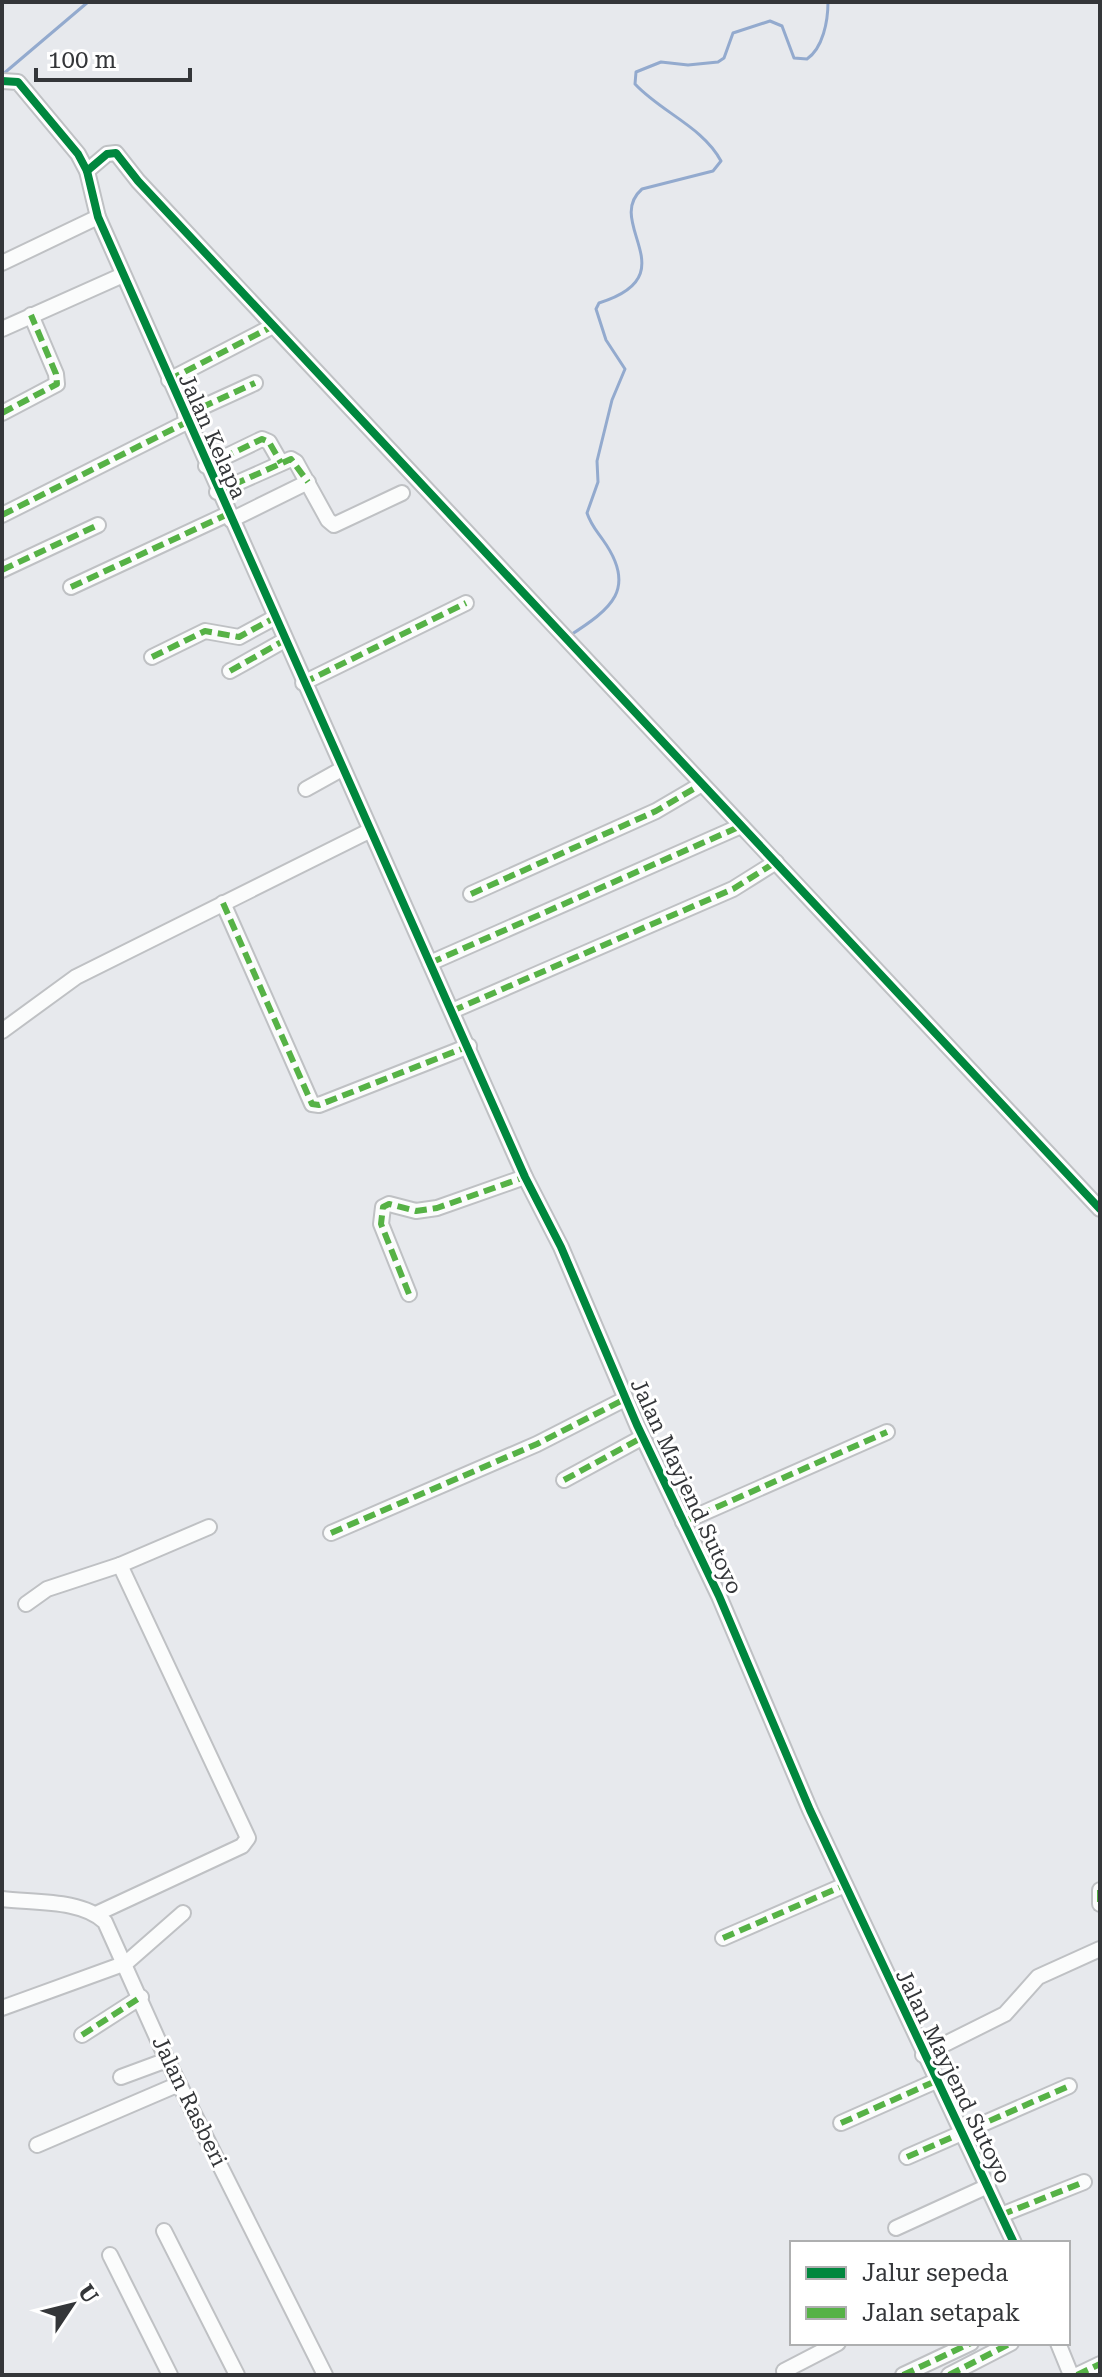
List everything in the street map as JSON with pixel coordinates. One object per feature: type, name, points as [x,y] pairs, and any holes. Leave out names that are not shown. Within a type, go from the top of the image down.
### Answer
[{"type":"street","name":"Jalan Kelapa","points":[[2,81],[18,82],[78,154],[87,171],[98,217],[369,831]]},
{"type":"street","points":[[87,171],[107,154],[116,153],[138,181],[273,326],[1100,1209]]},
{"type":"street","points":[[2,263],[98,217]]},
{"type":"street","points":[[2,329],[123,275]]},
{"type":"street","points":[[2,413],[57,384],[56,374],[31,315]]},
{"type":"street","points":[[169,380],[273,326]]},
{"type":"street","points":[[2,515],[255,383]]},
{"type":"street","points":[[206,466],[262,439],[269,442],[281,463]]},
{"type":"street","points":[[217,492],[293,459],[328,520],[334,525],[402,493]]},
{"type":"street","points":[[71,587],[308,482]]},
{"type":"street","points":[[2,570],[98,525]]},
{"type":"street","points":[[303,683],[466,603]]},
{"type":"street","points":[[152,657],[205,631],[239,637],[274,618]]},
{"type":"street","points":[[230,671],[285,640]]},
{"type":"street","points":[[306,789],[342,769]]},
{"type":"street","points":[[471,894],[636,821],[702,784]]},
{"type":"street","points":[[430,963],[741,826]]},
{"type":"street","points":[[2,1031],[76,977],[369,831]]},
{"type":"street","name":"Jalan Mayjend Sutoyo","points":[[369,831],[469,1046],[525,1177],[561,1247],[625,1399],[845,1885],[1013,2241]]},
{"type":"street","points":[[452,1011],[733,889],[776,862]]},
{"type":"street","points":[[223,903],[312,1104],[319,1105],[469,1046]]},
{"type":"street","points":[[409,1294],[381,1224],[383,1207],[389,1204],[416,1211],[437,1208],[525,1177]]},
{"type":"street","points":[[331,1533],[537,1444],[625,1399]]},
{"type":"street","points":[[683,1522],[887,1432]]},
{"type":"street","points":[[564,1480],[643,1437]]},
{"type":"street","points":[[26,1604],[47,1589],[120,1565],[209,1527]]},
{"type":"street","points":[[2,1899],[76,1908],[96,1914],[242,1846],[248,1838],[120,1565]]},
{"type":"street","points":[[723,1938],[845,1885]]},
{"type":"street","points":[[1100,1890],[1100,1904]]},
{"type":"street","points":[[2,2008],[126,1963],[183,1913]]},
{"type":"street","name":"Jalan Rasberi","points":[[96,1914],[105,1922],[126,1963],[167,2060],[325,2375]]},
{"type":"street","points":[[923,2055],[1005,2014],[1038,1977],[1100,1949]]},
{"type":"street","points":[[82,2035],[141,1997]]},
{"type":"street","points":[[121,2077],[167,2060]]},
{"type":"street","points":[[841,2123],[936,2081]]},
{"type":"street","points":[[37,2145],[179,2084]]},
{"type":"street","points":[[907,2157],[1069,2086]]},
{"type":"street","points":[[1001,2215],[1084,2182]]},
{"type":"street","points":[[896,2228],[988,2186]]},
{"type":"street","points":[[164,2231],[237,2375]]},
{"type":"street","points":[[110,2255],[170,2375]]},
{"type":"street","points":[[784,2371],[834,2345]]},
{"type":"street","points":[[903,2375],[967,2345]]},
{"type":"street","points":[[949,2375],[1007,2345]]},
{"type":"street","points":[[1059,2345],[1074,2375],[1100,2364]]},
{"type":"waterway","points":[[2,75],[88,2]]},
{"type":"waterway","points":[[569,636],[607,607],[619,585],[613,557],[587,513],[598,482],[597,461],[612,400],[625,369],[606,340],[596,309],[599,303],[625,291],[638,278],[642,264],[631,217],[633,203],[642,189],[713,171],[721,161],[693,129],[635,84],[636,72],[661,62],[688,65],[718,62],[724,58],[733,33],[770,21],[782,26],[794,58],[807,59],[824,34],[828,2]]},
{"type":"marked path","points":[[2,413],[57,384],[56,374],[31,315]]},
{"type":"marked path","points":[[169,380],[273,326]]},
{"type":"marked path","points":[[185,415],[255,383]]},
{"type":"marked path","points":[[2,515],[187,422]]},
{"type":"marked path","points":[[206,466],[262,439],[269,442],[281,463]]},
{"type":"marked path","points":[[217,492],[291,459],[308,482]]},
{"type":"marked path","points":[[71,587],[228,514]]},
{"type":"marked path","points":[[2,570],[98,525]]},
{"type":"marked path","points":[[303,683],[466,603]]},
{"type":"marked path","points":[[152,657],[205,631],[239,637],[274,618]]},
{"type":"marked path","points":[[230,671],[285,640]]},
{"type":"marked path","points":[[471,894],[656,811],[702,784]]},
{"type":"marked path","points":[[430,963],[741,826]]},
{"type":"marked path","points":[[452,1011],[733,889],[776,862]]},
{"type":"marked path","points":[[223,903],[312,1104],[319,1105],[469,1046]]},
{"type":"marked path","points":[[409,1294],[381,1224],[383,1207],[389,1204],[416,1211],[437,1208],[525,1177]]},
{"type":"marked path","points":[[331,1533],[537,1444],[625,1399]]},
{"type":"marked path","points":[[683,1522],[887,1432]]},
{"type":"marked path","points":[[564,1480],[643,1437]]},
{"type":"marked path","points":[[723,1938],[845,1885]]},
{"type":"marked path","points":[[1100,1890],[1100,1904]]},
{"type":"marked path","points":[[82,2035],[141,1997]]},
{"type":"marked path","points":[[841,2123],[936,2081]]},
{"type":"marked path","points":[[907,2157],[1069,2086]]},
{"type":"marked path","points":[[1001,2215],[1084,2182]]},
{"type":"marked path","points":[[903,2375],[967,2345]]},
{"type":"marked path","points":[[949,2375],[1007,2345]]},
{"type":"marked path","points":[[1077,2375],[1100,2364]]},
{"type":"cycle path","points":[[2,81],[18,82],[78,154],[87,171],[98,217],[525,1177],[561,1247],[637,1425],[719,1596],[810,1810],[1013,2241]]},
{"type":"cycle path","points":[[87,171],[107,154],[116,153],[138,181],[1100,1209]]}]
